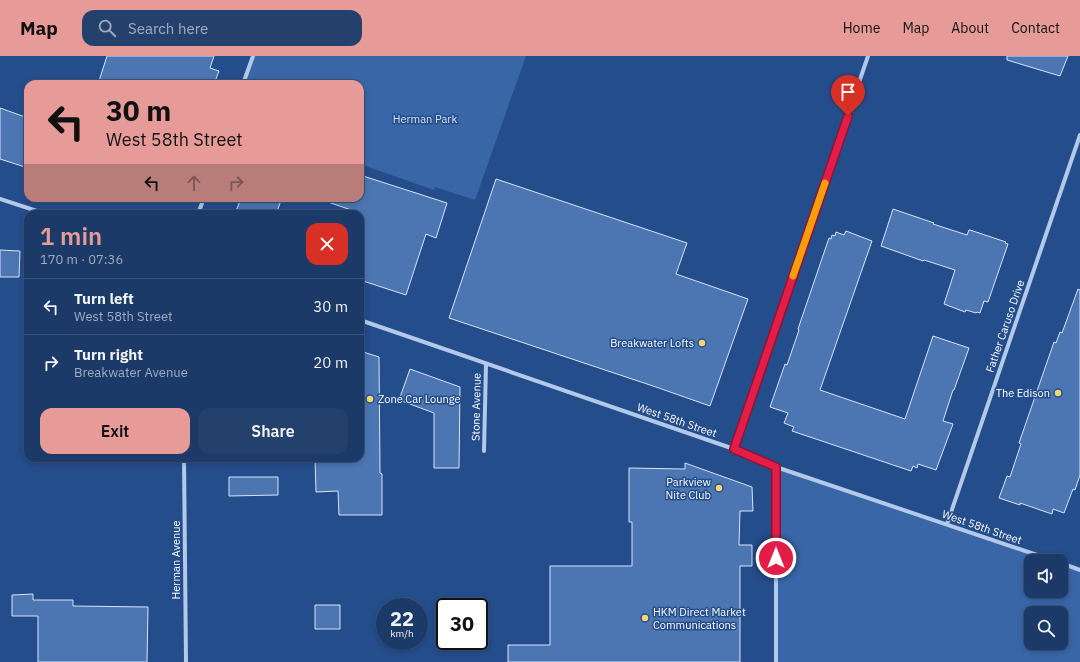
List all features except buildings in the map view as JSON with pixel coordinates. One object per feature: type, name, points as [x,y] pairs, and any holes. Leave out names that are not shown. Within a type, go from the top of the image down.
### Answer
[{"type":"street","points":[[244,80],[253,56]]},
{"type":"street","points":[[734,449],[868,56]]},
{"type":"street","name":"Father Caruso Drive","points":[[947,524],[1080,134]]},
{"type":"street","points":[[0,199],[34,210]]},
{"type":"street","name":"West 58th Street","points":[[364,321],[734,449],[776,467],[1035,554]]},
{"type":"street","name":"Stone Avenue","points":[[484,451],[486,364]]},
{"type":"street","name":"Herman Avenue","points":[[184,462],[186,662]]},
{"type":"street","points":[[776,467],[776,662]]},
{"type":"street","points":[[1068,566],[1080,570]]},
{"type":"green space","name":"Herman Park","points":[[253,56],[526,56],[475,200],[435,187],[434,190],[364,165],[364,80],[244,80]]},
{"type":"green space","points":[[776,467],[1034,554],[1024,554],[1024,598],[1068,598],[1068,566],[1080,570],[1080,662],[776,662]]},
{"type":"slow traffic","points":[[793,276],[825,183]]},
{"type":"place","name":"Breakwater Lofts","points":[[702,343]]},
{"type":"place","name":"The Edison","points":[[1058,393]]},
{"type":"place","name":"Zone Car Lounge","points":[[370,399]]},
{"type":"place","name":"Parkview Nite Club","points":[[719,488]]},
{"type":"place","name":"HKM Direct Market Communications","points":[[645,618]]},
{"type":"route","points":[[776,558],[776,467],[734,449],[848,116]]}]
